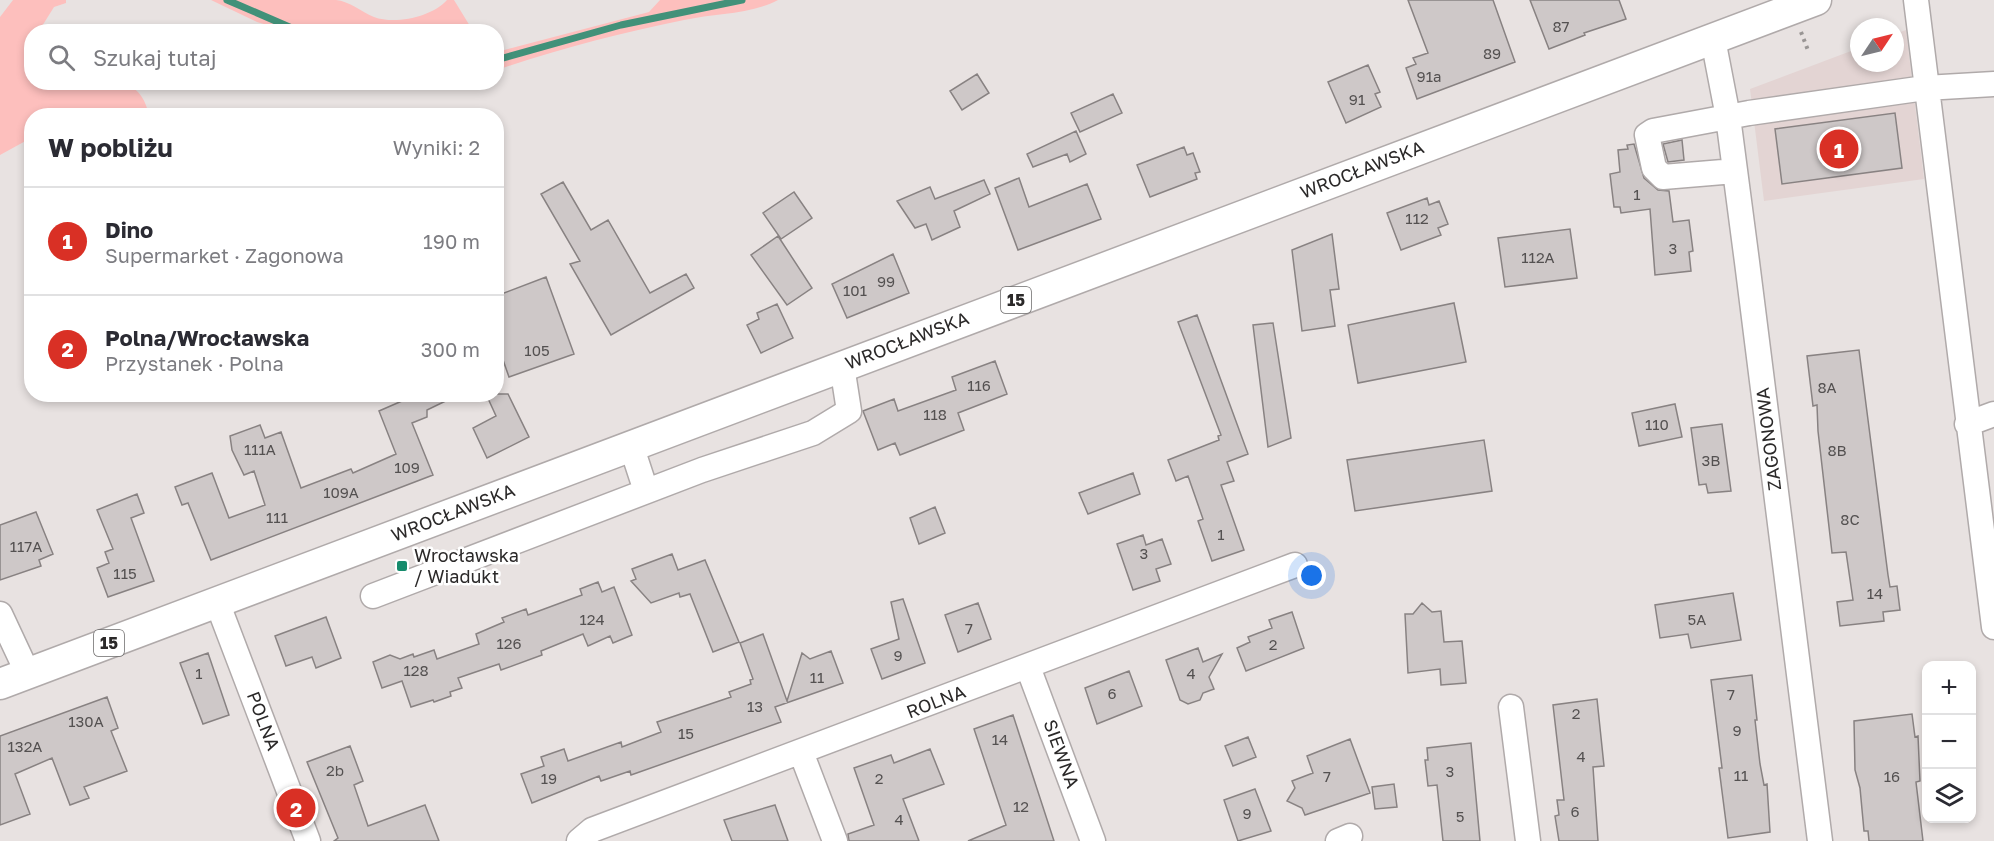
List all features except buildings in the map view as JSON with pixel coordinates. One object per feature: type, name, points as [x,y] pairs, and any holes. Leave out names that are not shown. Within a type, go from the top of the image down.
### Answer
[{"type":"main road","name":"WROCŁAWSKA","points":[[0,684],[1816,0]]},
{"type":"street","points":[[1916,0],[1925,88],[1994,627]]},
{"type":"street","name":"ZAGONOWA","points":[[1713,39],[1728,117],[1820,841]]},
{"type":"street","points":[[1735,171],[1663,177],[1654,168],[1647,135],[1653,131],[1728,117],[1925,88],[1994,84]]},
{"type":"street","points":[[373,596],[646,491],[813,433],[849,411],[842,366]]},
{"type":"street","points":[[1967,424],[1994,414]]},
{"type":"street","points":[[631,446],[646,491]]},
{"type":"street","name":"ROLNA","points":[[579,841],[592,830],[1295,565]]},
{"type":"street","name":"POLNA","points":[[217,602],[308,841]]},
{"type":"street","points":[[2,624],[28,674]]},
{"type":"street","name":"SIEWNA","points":[[1028,667],[1093,841]]},
{"type":"street","points":[[1511,707],[1528,841]]},
{"type":"street","points":[[801,752],[835,841]]},
{"type":"shaded area","points":[[13,0],[66,0],[66,3],[54,7],[43,24],[24,24],[24,90],[136,90],[147,108],[24,108],[24,142],[0,155],[0,17]]},
{"type":"shaded area","points":[[211,0],[336,0],[351,4],[374,17],[402,20],[423,15],[447,0],[454,0],[469,24],[264,24]]},
{"type":"shaded area","points":[[660,0],[778,0],[744,11],[696,18],[613,36],[504,68],[504,50],[649,12]]},
{"type":"shaded area","points":[[1906,30],[1924,179],[1764,201],[1750,89],[1850,51],[1850,72],[1904,72],[1904,31]]},
{"type":"waterway","points":[[227,0],[282,24]]},
{"type":"waterway","points":[[504,58],[621,25],[742,0]]},
{"type":"place","name":"Dino","points":[[1839,149]]},
{"type":"place","name":"Wrocławska / Wiadukt","points":[[402,566]]},
{"type":"place","name":"Polna/Wrocławska","points":[[296,808]]}]
